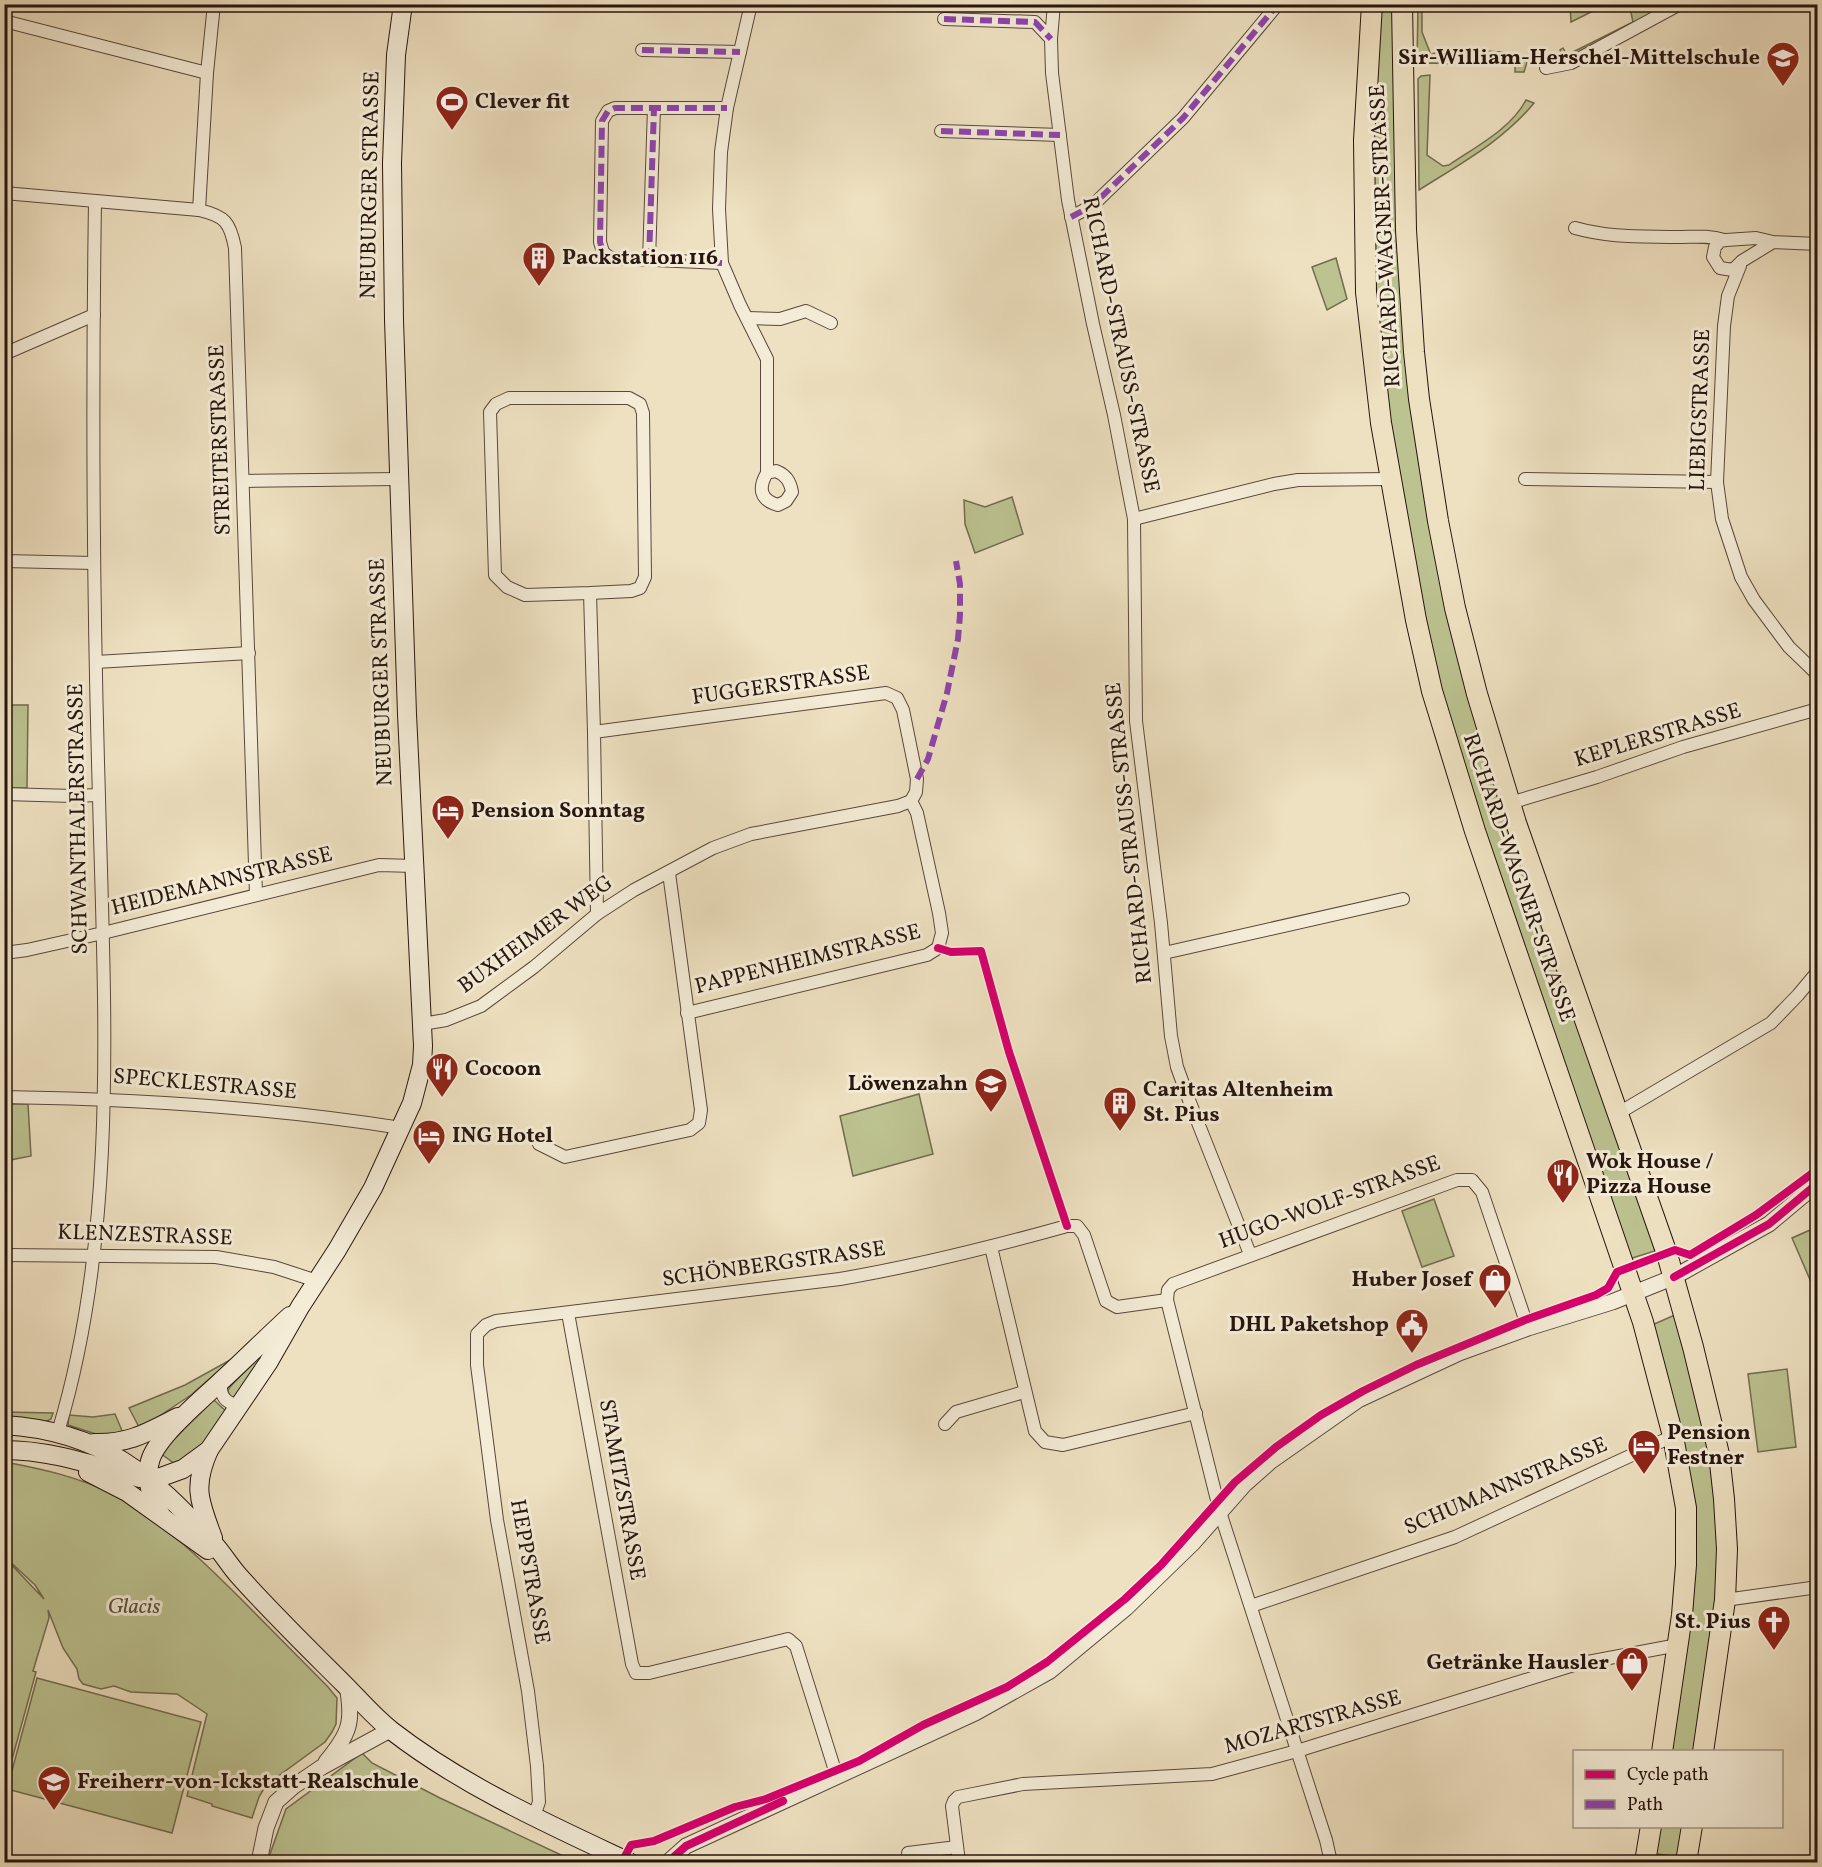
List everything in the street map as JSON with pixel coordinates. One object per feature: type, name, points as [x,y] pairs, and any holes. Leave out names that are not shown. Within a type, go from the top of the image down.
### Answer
[{"type":"main road","name":"NEUBURGER STRASSE","points":[[216,1546],[198,1495],[200,1473],[209,1450],[281,1342],[373,1188],[417,1089],[422,1065],[398,479],[392,163],[396,55],[403,4]]},
{"type":"main road","name":"RICHARD-WAGNER-STRASSE","points":[[1372,4],[1364,140],[1366,292],[1390,479],[1416,620],[1432,691],[1451,758],[1499,905],[1635,1294],[1673,1436],[1686,1508],[1686,1565],[1678,1645],[1662,1750]]},
{"type":"main road","name":"RICHARD-WAGNER-STRASSE","points":[[1402,4],[1409,295],[1419,399],[1438,521],[1455,608],[1477,694],[1510,803],[1674,1277],[1719,1454],[1727,1549],[1725,1599],[1703,1750]]},
{"type":"main road","name":"NEUBURGER STRASSE","points":[[161,1515],[154,1503],[149,1479],[151,1457],[185,1414],[300,1307]]},
{"type":"main road","name":"NEUBURGER STRASSE","points":[[90,1443],[129,1440],[185,1414]]},
{"type":"main road","points":[[4,1425],[58,1432],[90,1443],[112,1454],[149,1479],[174,1501],[216,1546],[238,1575],[390,1730],[448,1770],[488,1793],[629,1863]]},
{"type":"main road","points":[[4,1450],[45,1453],[149,1479]]},
{"type":"main road","name":"NEUBURGER STRASSE","points":[[149,1479],[183,1469],[209,1450]]},
{"type":"main road","points":[[45,1453],[127,1492],[161,1515],[238,1575]]},
{"type":"main road","points":[[1645,1863],[1651,1828]]},
{"type":"main road","points":[[1686,1863],[1692,1828]]},
{"type":"street","points":[[199,210],[207,73],[214,4]]},
{"type":"street","points":[[750,4],[727,108],[721,152],[719,199],[722,263],[767,359],[767,473]]},
{"type":"street","name":"RICHARD-STRAUSS-STRASSE","points":[[1054,4],[1051,39],[1052,73],[1071,217],[1134,519],[1136,721],[1164,953],[1171,1036],[1177,1066],[1250,1254]]},
{"type":"street","points":[[1071,217],[1092,206],[1183,118],[1278,4]]},
{"type":"street","points":[[1546,68],[1571,63],[1680,4]]},
{"type":"street","points":[[944,19],[1035,22],[1051,39]]},
{"type":"street","points":[[4,21],[207,73]]},
{"type":"street","points":[[642,50],[740,52]]},
{"type":"street","points":[[722,263],[610,258],[603,252],[600,242],[602,120],[608,111],[615,108],[727,108]]},
{"type":"street","points":[[649,260],[654,108]]},
{"type":"street","points":[[941,131],[1059,135]]},
{"type":"street","name":"STREITERSTRASSE","points":[[4,193],[199,210],[215,214],[224,220],[232,231],[235,248],[256,896]]},
{"type":"street","name":"SCHWANTHALERSTRASSE","points":[[58,1432],[84,1322],[93,1255],[104,1098],[103,933],[94,563],[95,201]]},
{"type":"street","points":[[1575,228],[1602,235],[1707,236],[1728,240],[1756,238],[1773,242],[1818,244]]},
{"type":"street","points":[[1692,237],[1703,243],[1713,254]]},
{"type":"street","points":[[1728,240],[1715,247],[1713,254],[1715,264],[1729,270],[1773,242]]},
{"type":"street","points":[[1728,240],[1742,248],[1744,254],[1741,263]]},
{"type":"street","name":"LIEBIGSTRASSE","points":[[1741,263],[1728,296],[1724,326],[1717,482],[1722,519],[1746,585],[1767,621],[1789,647],[1818,675]]},
{"type":"street","name":"LIEBIGSTRASSE","points":[[1720,268],[1728,296]]},
{"type":"street","points":[[747,318],[780,318],[806,311],[831,323]]},
{"type":"street","points":[[4,354],[94,315]]},
{"type":"street","points":[[509,398],[629,398],[640,404],[643,413],[645,577],[640,588],[631,591],[590,593],[525,595],[507,587],[495,575],[490,412],[496,404],[509,398]]},
{"type":"street","points":[[243,481],[398,479]]},
{"type":"street","points":[[1134,519],[1298,480],[1390,479]]},
{"type":"street","points":[[1525,479],[1717,482]]},
{"type":"street","points":[[4,561],[94,563]]},
{"type":"street","points":[[590,593],[597,914]]},
{"type":"street","points":[[96,662],[249,653]]},
{"type":"street","name":"FUGGERSTRASSE","points":[[594,732],[886,693],[897,698],[903,710],[917,779],[916,792],[911,801],[917,813],[939,913],[942,933],[938,948]]},
{"type":"street","name":"KEPLERSTRASSE","points":[[1510,803],[1597,777],[1683,747],[1818,709]]},
{"type":"street","points":[[4,794],[98,795]]},
{"type":"street","name":"BUXHEIMER WEG","points":[[422,1024],[446,1020],[481,1006],[534,967],[597,914],[634,890],[713,848],[751,834],[898,806],[911,801]]},
{"type":"street","name":"HEIDEMANNSTRASSE","points":[[4,953],[103,933],[379,865],[414,866]]},
{"type":"street","points":[[539,1144],[564,1157],[690,1130],[699,1123],[701,1110],[669,873]]},
{"type":"street","points":[[1164,953],[1404,899]]},
{"type":"street","name":"PAPPENHEIMSTRASSE","points":[[687,1013],[927,955],[938,948]]},
{"type":"street","points":[[1617,1114],[1771,1023],[1818,971]]},
{"type":"street","name":"SPECKLESTRASSE","points":[[4,1097],[104,1098],[233,1106],[349,1119],[401,1128]]},
{"type":"street","name":"HUGO-WOLF-STRASSE","points":[[1167,1300],[1168,1290],[1173,1284],[1457,1180],[1472,1180],[1482,1192],[1528,1328]]},
{"type":"street","points":[[668,1863],[686,1846],[975,1713],[1050,1671],[1126,1608],[1193,1543],[1244,1485],[1271,1461],[1358,1400],[1459,1353],[1635,1294],[1674,1277],[1769,1224],[1818,1183]]},
{"type":"street","name":"SCHÖNBERGSTRASSE","points":[[477,1334],[486,1325],[496,1321],[840,1279],[892,1270],[991,1247],[1066,1226],[1077,1226],[1084,1235],[1106,1301],[1117,1307],[1167,1300]]},
{"type":"street","points":[[991,1247],[1024,1392],[1035,1431],[1045,1442],[1063,1445],[1196,1413]]},
{"type":"street","name":"KLENZESTRASSE","points":[[4,1255],[216,1257],[274,1267],[317,1281]]},
{"type":"street","points":[[1167,1300],[1220,1512],[1326,1840],[1330,1863]]},
{"type":"street","name":"STAMITZSTRASSE","points":[[568,1313],[632,1664],[636,1673],[649,1673],[788,1639],[796,1646],[837,1777]]},
{"type":"street","name":"HEPPSTRASSE","points":[[477,1334],[477,1365],[497,1520],[528,1691],[537,1766],[539,1802],[534,1816]]},
{"type":"street","points":[[221,1381],[221,1393],[225,1400],[233,1404],[242,1403]]},
{"type":"street","points":[[945,1424],[956,1412],[1024,1392]]},
{"type":"street","name":"SCHUMANNSTRASSE","points":[[1251,1606],[1455,1537],[1673,1436]]},
{"type":"street","points":[[1725,1599],[1818,1587]]},
{"type":"street","name":"MOZARTSTRASSE","points":[[957,1847],[952,1806],[958,1797],[1023,1784],[1212,1774],[1297,1751],[1577,1664],[1678,1645]]},
{"type":"street","points":[[322,1767],[346,1734],[350,1720],[347,1686]]},
{"type":"street","points":[[259,1863],[266,1828],[276,1803],[294,1786],[322,1767],[390,1730]]},
{"type":"street","points":[[908,1853],[957,1847],[958,1863]]},
{"type":"green space","points":[[1381,4],[1397,5],[1401,224],[1448,613],[1658,1250],[1629,1259],[1465,790],[1431,667],[1381,363],[1374,253],[1373,141]]},
{"type":"green space","points":[[1418,5],[1422,5],[1422,32],[1431,55],[1444,48],[1514,53],[1528,59],[1524,72],[1515,72],[1515,56],[1469,54],[1468,64],[1425,63],[1419,66],[1417,63]]},
{"type":"green space","points":[[1570,5],[1605,5],[1571,22]]},
{"type":"green space","points":[[1625,5],[1657,7],[1656,11],[1634,25],[1570,57],[1563,56],[1560,50],[1563,48],[1567,55],[1633,22],[1630,8]]},
{"type":"green space","points":[[1430,75],[1427,155],[1443,166],[1449,165],[1502,129],[1526,100],[1534,103],[1522,117],[1495,140],[1419,190],[1418,79],[1421,76]]},
{"type":"green space","points":[[1336,258],[1347,299],[1327,310],[1312,267]]},
{"type":"green space","points":[[1012,497],[1023,534],[975,553],[965,524],[964,500],[985,507]]},
{"type":"green space","points":[[5,705],[28,705],[27,788],[5,788]]},
{"type":"green space","points":[[919,1094],[933,1154],[853,1176],[840,1116]]},
{"type":"green space","points":[[5,1104],[28,1104],[31,1156],[5,1161]]},
{"type":"green space","points":[[1434,1199],[1454,1256],[1422,1267],[1402,1211]]},
{"type":"green space","points":[[1817,1227],[1817,1296],[1792,1238]]},
{"type":"green space","points":[[1677,1314],[1709,1441],[1718,1493],[1721,1548],[1718,1607],[1698,1750],[1666,1750],[1691,1518],[1652,1325]]},
{"type":"green space","points":[[272,1342],[236,1399],[230,1397],[228,1391],[230,1387]]},
{"type":"green space","points":[[232,1359],[191,1395],[140,1429],[129,1408],[185,1385]]},
{"type":"green space","points":[[1787,1369],[1796,1447],[1758,1452],[1748,1374]]},
{"type":"green space","points":[[214,1400],[229,1414],[215,1435],[175,1464],[160,1453]]},
{"type":"green space","points":[[4,1412],[53,1413],[51,1419],[47,1421],[5,1418]]},
{"type":"green space","points":[[115,1414],[123,1433],[99,1435],[68,1425],[69,1415],[93,1417]]},
{"type":"green space","name":"Glacis","points":[[5,1462],[88,1483],[114,1495],[149,1517],[212,1570],[337,1698],[336,1724],[325,1742],[266,1785],[252,1818],[187,1796],[207,1714],[177,1694],[131,1692],[114,1686],[101,1689],[83,1684],[79,1679],[77,1669],[63,1648],[48,1610],[49,1618],[33,1671],[36,1672],[5,1785],[5,1558],[44,1599],[35,1585],[5,1557]]},
{"type":"green space","points":[[37,1678],[201,1722],[172,1833],[7,1789]]},
{"type":"green space","points":[[362,1753],[372,1763],[440,1798],[576,1862],[269,1862],[286,1809]]},
{"type":"green space","points":[[1654,1828],[1687,1828],[1682,1857],[1650,1853]]},
{"type":"marked path","points":[[1071,217],[1092,206],[1183,118],[1278,4]]},
{"type":"marked path","points":[[944,19],[1035,22],[1051,39]]},
{"type":"marked path","points":[[642,50],[740,52]]},
{"type":"marked path","points":[[722,263],[610,258],[603,252],[600,242],[602,121],[608,111],[615,108],[727,108]]},
{"type":"marked path","points":[[649,260],[654,108]]},
{"type":"marked path","points":[[941,131],[1060,135]]},
{"type":"marked path","points":[[917,779],[928,759],[947,693],[958,639],[960,584],[956,561]]},
{"type":"cycle path","points":[[938,948],[951,952],[981,951],[1009,1052],[1067,1226]]},
{"type":"cycle path","points":[[622,1862],[631,1845],[654,1841],[735,1807],[766,1799],[859,1761],[923,1725],[1007,1687],[1047,1662],[1125,1599],[1161,1565],[1235,1482],[1276,1447],[1321,1415],[1416,1365],[1525,1320],[1596,1295],[1608,1288],[1617,1272],[1675,1250],[1690,1255],[1756,1215],[1818,1169]]},
{"type":"cycle path","points":[[1674,1277],[1769,1224],[1818,1183]]},
{"type":"cycle path","points":[[668,1862],[686,1846],[783,1801]]},
{"type":"place","name":"Sir-William-Herschel-Mittelschule","points":[[1783,87]]},
{"type":"place","name":"Clever fit","points":[[452,131]]},
{"type":"place","name":"Packstation 116","points":[[539,287]]},
{"type":"place","name":"Pension Sonntag","points":[[448,840]]},
{"type":"place","name":"Cocoon","points":[[442,1098]]},
{"type":"place","name":"Löwenzahn","points":[[991,1113]]},
{"type":"place","name":"Caritas Altenheim St. Pius","points":[[1120,1132]]},
{"type":"place","name":"ING Hotel","points":[[429,1165]]},
{"type":"place","name":"Wok House / Pizza House","points":[[1563,1204]]},
{"type":"place","name":"Huber Josef","points":[[1495,1309]]},
{"type":"place","name":"DHL Paketshop","points":[[1412,1354]]},
{"type":"place","name":"Pension Festner","points":[[1644,1475]]},
{"type":"place","name":"St. Pius","points":[[1774,1651]]},
{"type":"place","name":"Getränke Hausler","points":[[1632,1692]]},
{"type":"place","name":"Freiherr-von-Ickstatt-Realschule","points":[[54,1811]]}]
